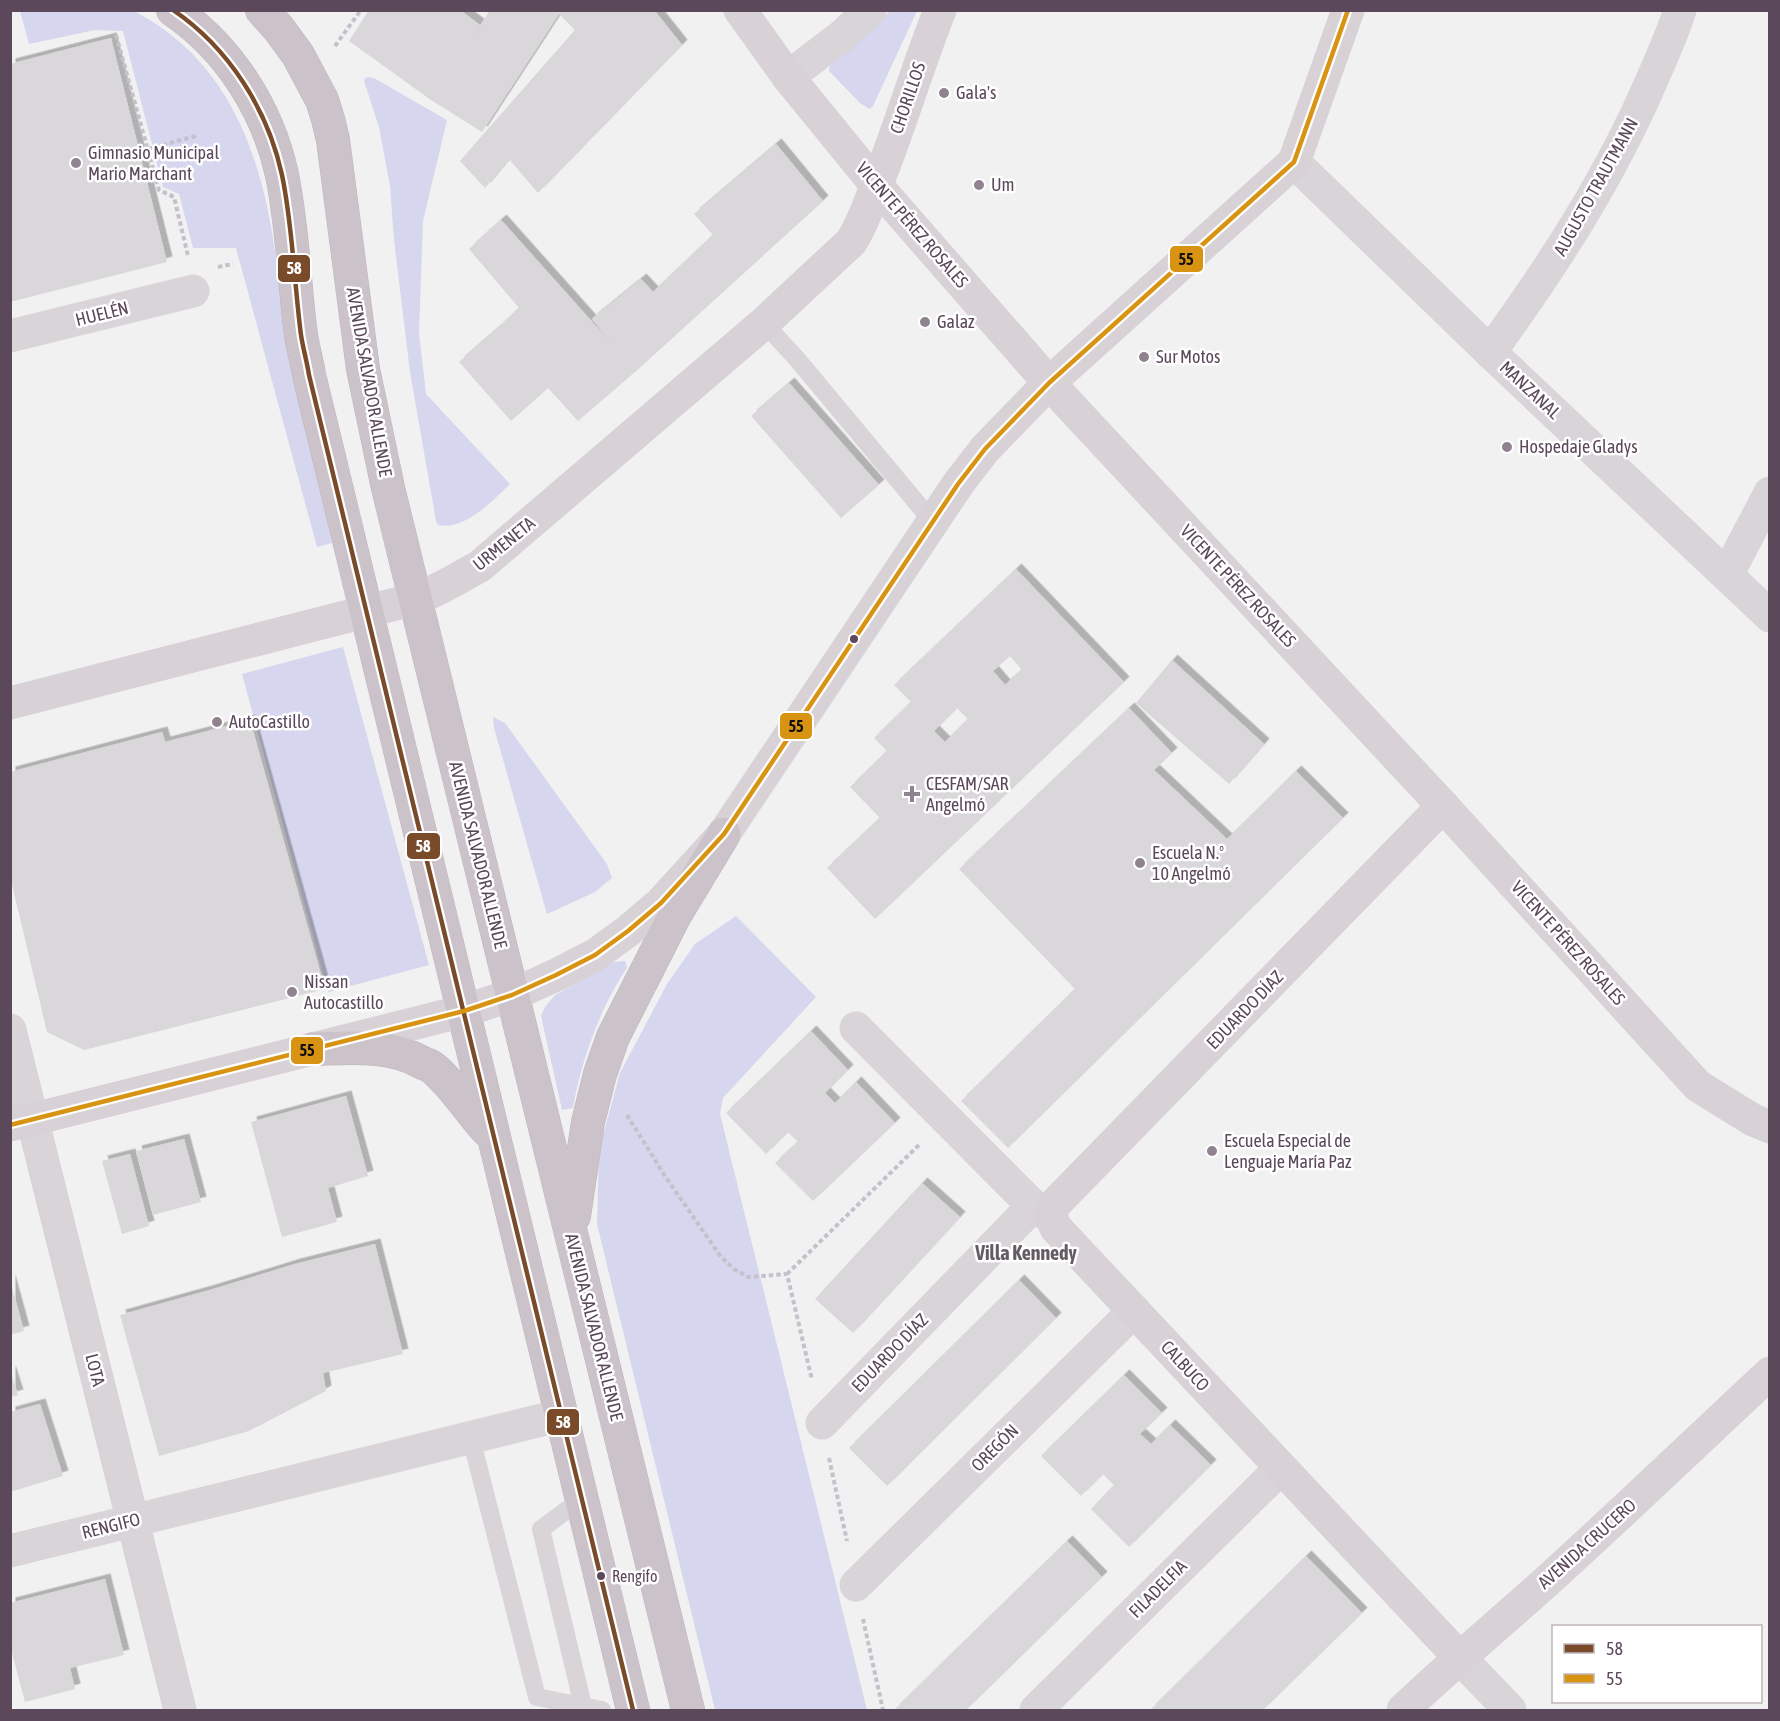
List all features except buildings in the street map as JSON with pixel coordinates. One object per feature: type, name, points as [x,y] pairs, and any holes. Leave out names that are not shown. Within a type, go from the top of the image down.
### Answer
[{"type":"highway","points":[[173,10],[206,36],[232,66],[249,91],[264,120],[282,173],[288,207],[301,334],[307,365],[633,1710]]},
{"type":"highway","name":"AVENIDA SALVADOR ALLENDE","points":[[262,10],[298,55],[322,100],[333,140],[363,369],[388,488],[688,1710]]},
{"type":"highway","points":[[572,1236],[588,1122],[600,1074],[613,1036],[675,915],[724,834]]},
{"type":"highway","points":[[313,1049],[361,1048],[407,1054],[431,1066],[495,1138]]},
{"type":"main road","name":"VICENTE PÉREZ ROSALES","points":[[740,10],[788,77],[877,186],[1049,383],[1443,806],[1698,1086],[1770,1128]]},
{"type":"main road","name":"CHORILLOS","points":[[877,186],[940,10]]},
{"type":"main road","points":[[22,1122],[464,1011],[512,995],[556,975],[595,955],[628,931],[661,903],[724,834],[958,484],[985,449],[1049,383],[1294,162],[1348,10]]},
{"type":"main road","name":"URMENETA","points":[[10,703],[415,599],[450,584],[480,566],[764,323],[851,242],[861,226],[877,186]]},
{"type":"main road","name":"EDUARDO DÍAZ","points":[[1042,1211],[1054,1205],[1443,806]]},
{"type":"main road","name":"CALBUCO","points":[[1042,1211],[1460,1658]]},
{"type":"main road","name":"AVENIDA CRUCERO","points":[[1403,1710],[1629,1506],[1770,1373]]},
{"type":"street","points":[[788,77],[843,35],[870,10]]},
{"type":"street","name":"AUGUSTO TRAUTMANN","points":[[1490,352],[1572,234],[1608,172],[1644,98],[1674,30],[1680,10]]},
{"type":"street","name":"MANZANAL","points":[[1294,162],[1490,352],[1770,616]]},
{"type":"street","name":"HUELÉN","points":[[10,336],[193,291]]},
{"type":"street","points":[[1727,575],[1770,494]]},
{"type":"street","name":"CALBUCO","points":[[856,1028],[1042,1211]]},
{"type":"street","name":"LOTA","points":[[10,1030],[22,1122],[133,1521],[180,1710]]},
{"type":"street","name":"EDUARDO DÍAZ","points":[[822,1423],[1042,1211]]},
{"type":"street","name":"OREGÓN","points":[[856,1586],[1134,1311]]},
{"type":"street","name":"RENGIFO","points":[[10,1551],[562,1415]]},
{"type":"street","name":"FILADELFIA","points":[[1036,1710],[1281,1468]]},
{"type":"street","name":"CALBUCO","points":[[1460,1658],[1510,1710]]},
{"type":"lane","points":[[764,323],[933,521]]},
{"type":"lane","points":[[471,1438],[537,1697],[602,1710]]},
{"type":"lane","points":[[582,1499],[541,1529],[583,1706]]},
{"type":"path","points":[[333,49],[361,10]]},
{"type":"path","points":[[116,35],[159,190],[174,197],[187,255]]},
{"type":"path","points":[[148,149],[196,136]]},
{"type":"path","points":[[626,1112],[665,1176],[722,1257],[734,1269],[748,1277],[787,1274],[946,1118]]},
{"type":"path","points":[[787,1274],[822,1423],[883,1710]]},
{"type":"shaded area","points":[[20,11],[134,11],[169,33],[198,60],[221,90],[240,123],[265,196],[273,235],[289,361],[332,543],[317,547],[236,248],[193,248],[179,194],[163,187],[123,31],[95,30],[29,44]]},
{"type":"shaded area","points":[[890,11],[917,11],[870,109],[861,104],[829,71],[830,64]]},
{"type":"shaded area","points":[[368,77],[374,78],[447,120],[423,221],[419,333],[426,394],[510,484],[478,513],[448,526],[438,525],[436,521],[410,372],[390,186],[379,127],[364,81]]},
{"type":"shaded area","points":[[343,647],[429,965],[328,992],[242,674]]},
{"type":"shaded area","points":[[493,717],[505,723],[607,864],[612,878],[595,892],[547,914],[494,728]]},
{"type":"shaded area","points":[[736,916],[816,997],[723,1098],[720,1114],[867,1710],[715,1710],[597,1224],[599,1150],[620,1073],[667,984],[695,944]]},
{"type":"shaded area","points":[[625,961],[627,968],[600,1017],[586,1054],[573,1108],[562,1110],[541,1016],[555,995],[614,962]]},
{"type":"transit line","name":"58","points":[[173,10],[212,43],[243,82],[256,104],[276,151],[286,195],[301,335],[309,375],[633,1710]]},
{"type":"transit line","name":"55","points":[[10,1125],[464,1011],[512,995],[556,975],[595,955],[628,931],[661,903],[724,834],[958,484],[985,449],[1049,383],[1294,162],[1348,10]]},
{"type":"place","name":"Gala's","points":[[944,93]]},
{"type":"place","name":"Gimnasio Municipal Mario Marchant","points":[[76,163]]},
{"type":"place","name":"Um","points":[[979,185]]},
{"type":"place","name":"Galaz","points":[[925,322]]},
{"type":"place","name":"Sur Motos","points":[[1144,357]]},
{"type":"place","name":"Hospedaje Gladys","points":[[1507,447]]},
{"type":"place","name":"AutoCastillo","points":[[217,722]]},
{"type":"place","name":"CESFAM/SAR Angelmó","points":[[912,794]]},
{"type":"place","name":"Escuela N.º 10 Angelmó","points":[[1140,863]]},
{"type":"place","name":"Nissan Autocastillo","points":[[292,992]]},
{"type":"place","name":"Escuela Especial de Lenguaje María Paz","points":[[1212,1151]]},
{"type":"place","name":"Rengifo","points":[[601,1576]]},
{"type":"district","name":"Villa Kennedy","points":[[1026,1253]]}]
